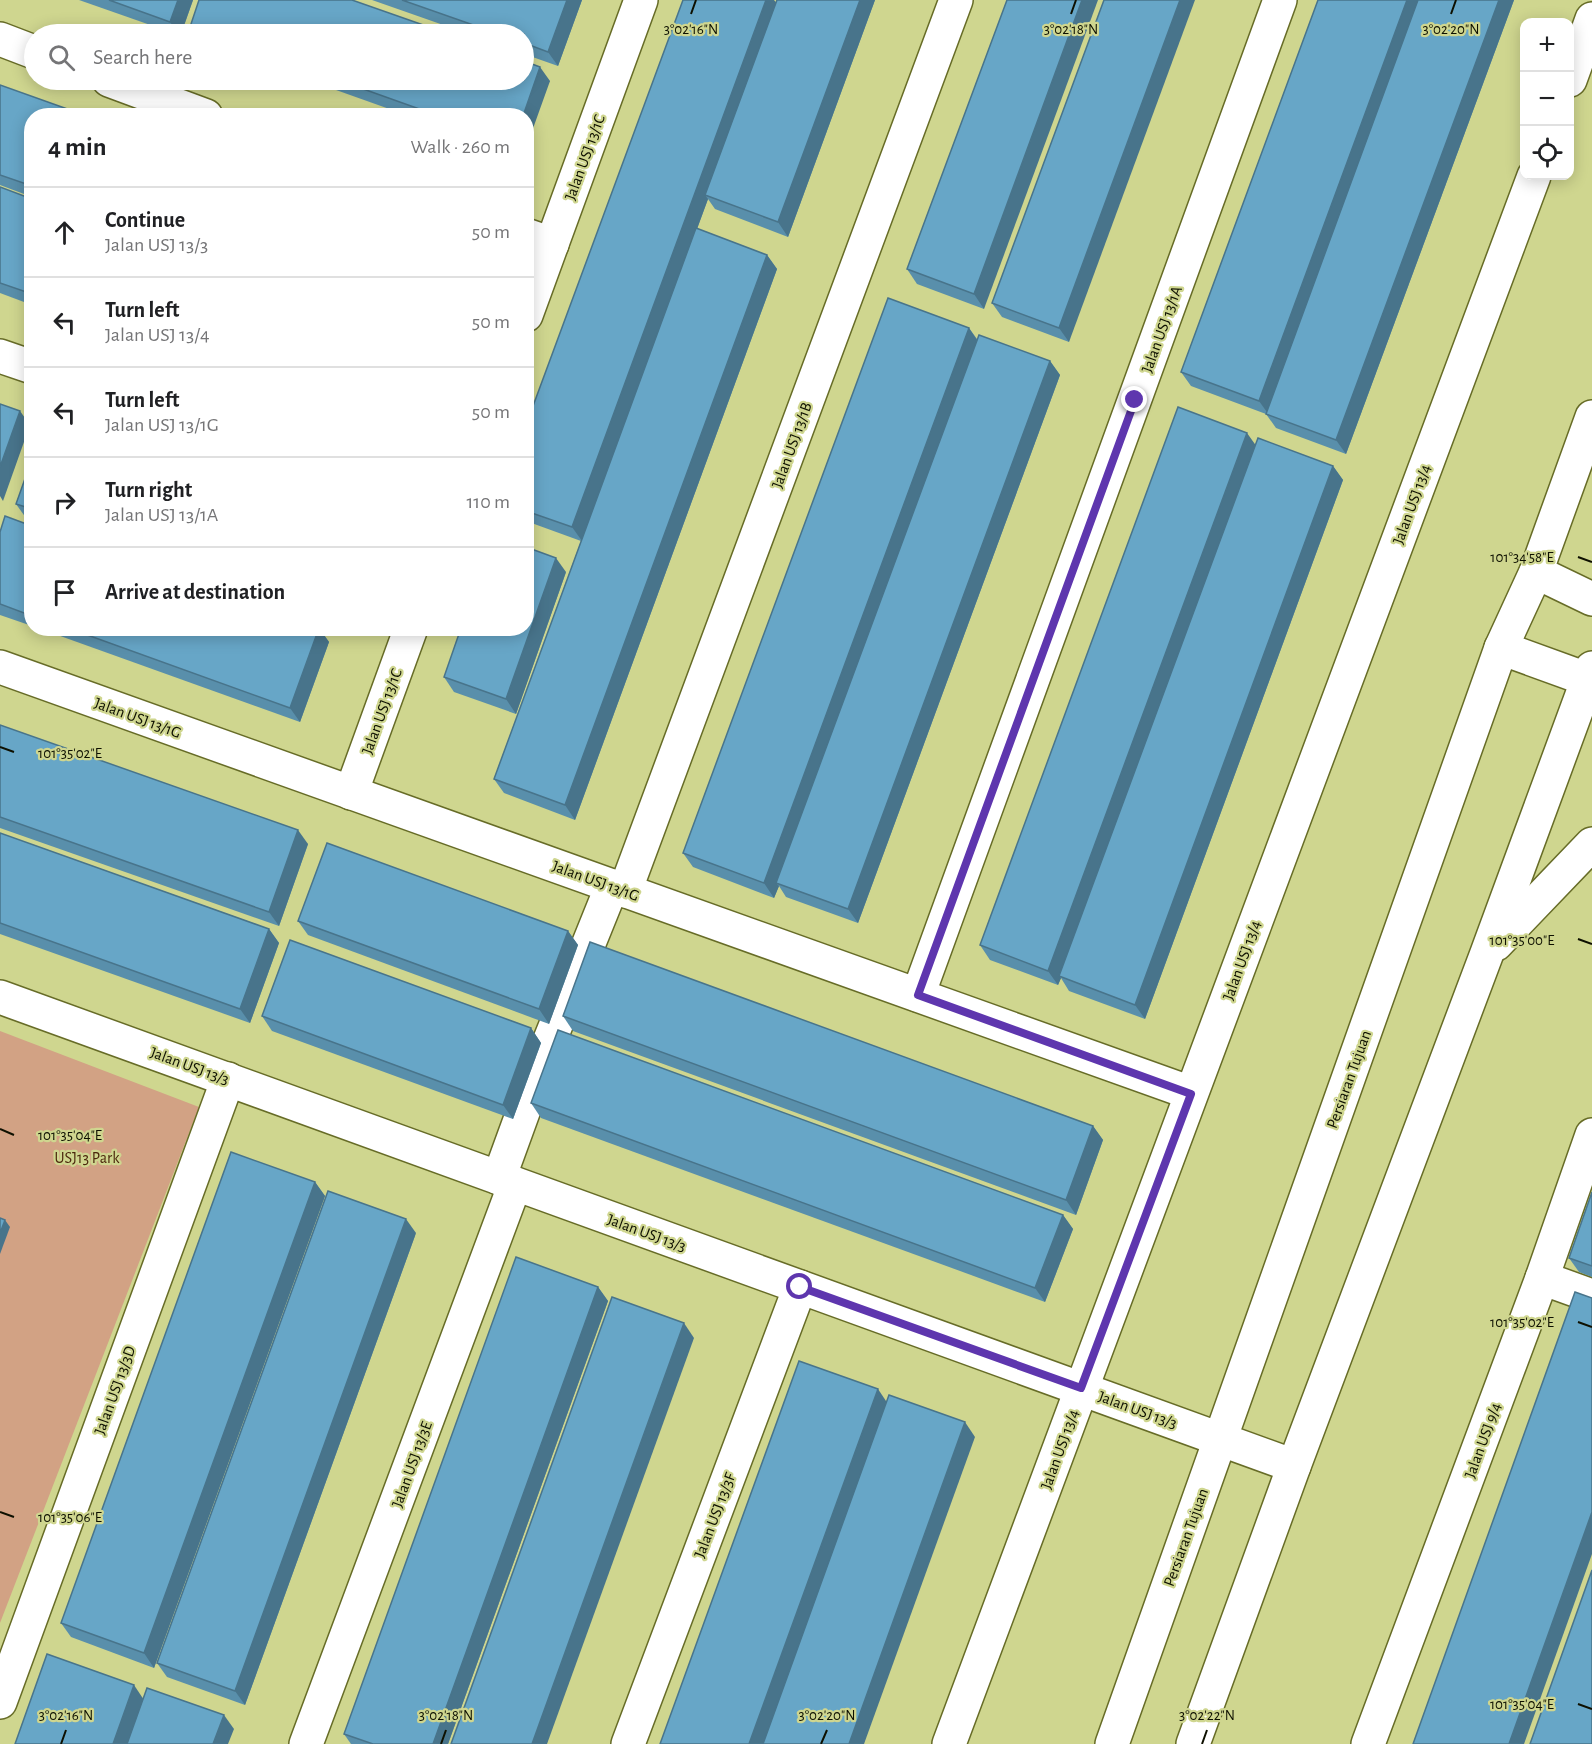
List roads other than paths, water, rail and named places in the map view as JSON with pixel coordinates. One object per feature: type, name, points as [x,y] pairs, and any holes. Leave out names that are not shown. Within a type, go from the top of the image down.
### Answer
[{"type":"street","name":"Jalan USJ 13/1C","points":[[534,269],[539,240],[641,0]]},
{"type":"street","name":"Jalan USJ 13/1B","points":[[507,1181],[543,1057],[619,889],[956,0]]},
{"type":"street","name":"Jalan USJ 13/1A","points":[[918,995],[1280,0]]},
{"type":"street","points":[[1572,72],[1592,19]]},
{"type":"street","points":[[0,39],[24,48]]},
{"type":"street","points":[[137,90],[185,108]]},
{"type":"street","name":"Jalan USJ 13/4","points":[[949,1744],[1533,180]]},
{"type":"street","points":[[0,356],[24,364]]},
{"type":"street","name":"Persiaran Tujuan","points":[[1112,1744],[1501,648],[1536,572],[1592,417]]},
{"type":"street","points":[[1536,572],[1592,599]]},
{"type":"street","name":"Jalan USJ 13/1C","points":[[351,793],[408,636]]},
{"type":"street","points":[[1193,1744],[1294,1466],[1590,676],[1501,648]]},
{"type":"street","name":"Jalan USJ 13/1G","points":[[0,667],[1191,1094]]},
{"type":"street","points":[[1487,953],[1592,844]]},
{"type":"street","name":"Jalan USJ 13/3","points":[[0,997],[1294,1466]]},
{"type":"street","name":"Jalan USJ 13/3D","points":[[0,1702],[228,1079]]},
{"type":"street","name":"Jalan USJ 9/4","points":[[1368,1744],[1542,1278],[1592,1135]]},
{"type":"street","name":"Jalan USJ 13/3E","points":[[306,1744],[507,1181]]},
{"type":"street","points":[[1542,1278],[1592,1296]]},
{"type":"street","name":"Jalan USJ 13/3F","points":[[628,1744],[800,1287]]},
{"type":"park label","name":"USJ13 Park","points":[[87,1157]]}]
